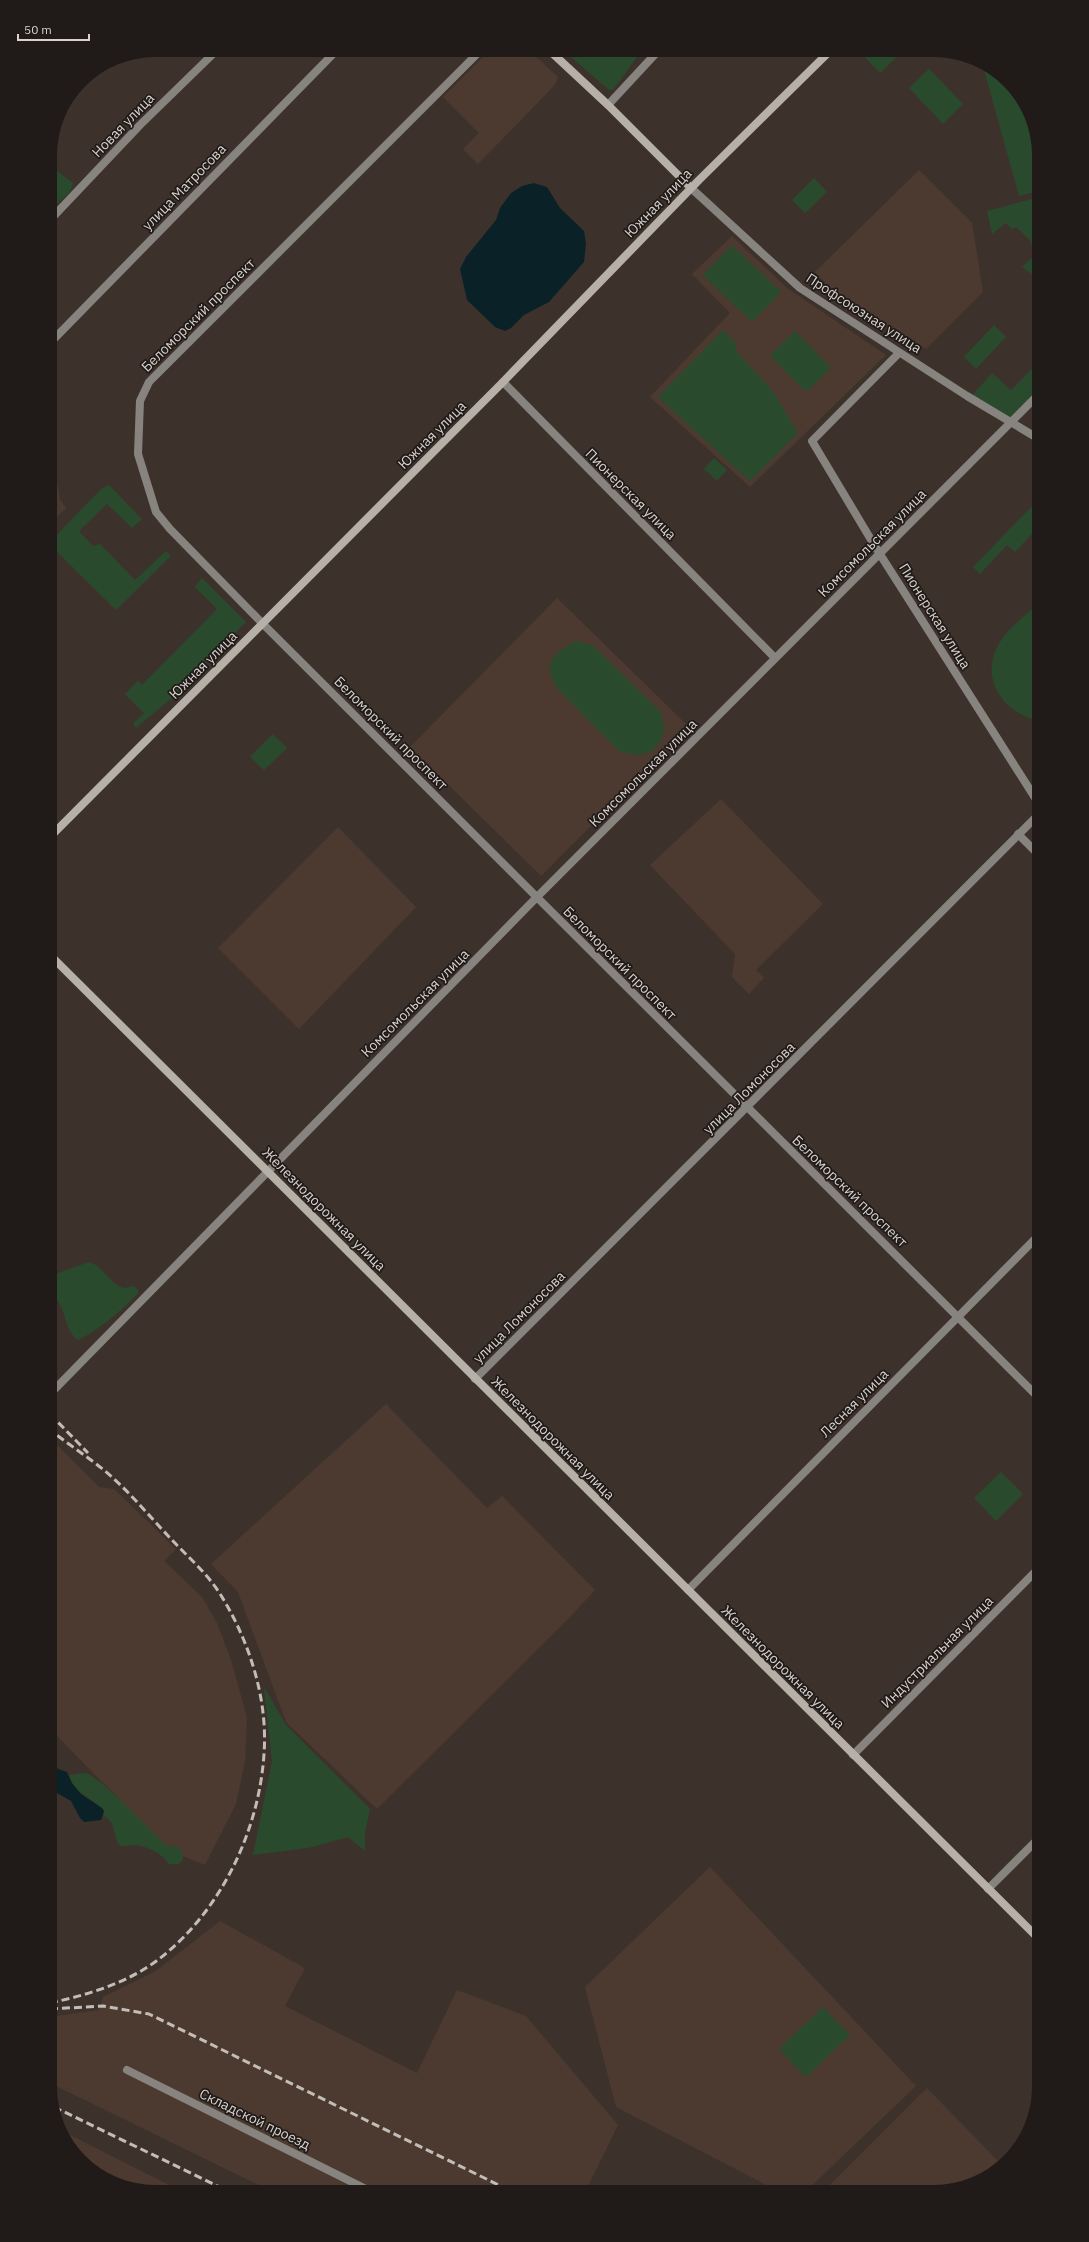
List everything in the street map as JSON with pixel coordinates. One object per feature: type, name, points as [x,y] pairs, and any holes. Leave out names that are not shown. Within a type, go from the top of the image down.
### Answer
[{"type":"main road","points":[[557,57],[608,105],[691,188]]},
{"type":"main road","name":"Южная улица","points":[[57,830],[502,382],[691,188],[824,57]]},
{"type":"main road","name":"Железнодорожная улица","points":[[57,962],[1032,1932]]},
{"type":"street","name":"Новая улица","points":[[57,213],[140,125],[210,57]]},
{"type":"street","name":"улица Матросова","points":[[57,336],[330,57]]},
{"type":"street","name":"Беломорский проспект","points":[[474,57],[148,382],[140,401],[138,454],[156,512],[170,529],[263,624],[536,898],[1032,1391]]},
{"type":"street","points":[[608,105],[653,57]]},
{"type":"street","name":"Профсоюзная улица","points":[[691,188],[800,288],[967,396],[1011,421],[1032,435]]},
{"type":"street","name":"Пионерская улица","points":[[897,355],[812,440],[880,553],[1032,793]]},
{"type":"street","name":"Пионерская улица","points":[[502,382],[775,658]]},
{"type":"street","name":"Комсомольская улица","points":[[57,1387],[536,898],[1032,401]]},
{"type":"street","name":"улица Ломоносова","points":[[475,1379],[1032,821]]},
{"type":"street","points":[[1018,834],[1032,848]]},
{"type":"street","name":"Лесная улица","points":[[688,1590],[1032,1242]]},
{"type":"street","name":"Индустриальная улица","points":[[854,1755],[1032,1575]]},
{"type":"street","points":[[988,1889],[1032,1845]]},
{"type":"street","name":"Складской проезд","points":[[127,2070],[358,2185]]},
{"type":"shaded area","points":[[483,57],[537,57],[558,77],[555,85],[478,164],[463,149],[479,133],[443,97]]},
{"type":"shaded area","points":[[919,170],[972,223],[983,292],[926,349],[840,298],[815,272]]},
{"type":"shaded area","points":[[732,236],[787,288],[886,355],[750,487],[650,397],[730,313],[692,274]]},
{"type":"shaded area","points":[[57,480],[60,500],[66,508],[57,517]]},
{"type":"shaded area","points":[[557,598],[689,727],[541,876],[410,747]]},
{"type":"shaded area","points":[[721,799],[823,904],[756,970],[764,978],[749,994],[732,977],[735,954],[650,865]]},
{"type":"shaded area","points":[[338,827],[416,907],[299,1029],[218,948]]},
{"type":"shaded area","points":[[386,1404],[487,1508],[502,1496],[595,1590],[570,1617],[377,1809],[286,1722],[238,1592],[211,1564]]},
{"type":"shaded area","points":[[57,1445],[99,1487],[114,1489],[176,1549],[164,1561],[202,1597],[217,1623],[231,1660],[247,1717],[245,1761],[236,1804],[205,1865],[161,1847],[118,1807],[121,1801],[57,1736]]},
{"type":"shaded area","points":[[710,1867],[916,2086],[812,2185],[766,2185],[616,2107],[585,1987]]},
{"type":"shaded area","points":[[220,1921],[305,1968],[285,2006],[417,2073],[457,1990],[526,2016],[618,2125],[588,2185],[259,2185],[57,2086],[57,2016],[99,2010],[103,1997],[156,1971]]},
{"type":"shaded area","points":[[927,2088],[998,2161],[972,2178],[941,2185],[830,2185]]},
{"type":"shaded area","points":[[69,2135],[169,2185],[148,2185],[117,2178],[95,2165],[77,2147]]},
{"type":"green space","points":[[571,57],[637,57],[613,90],[608,89]]},
{"type":"green space","points":[[865,57],[897,57],[880,73]]},
{"type":"green space","points":[[929,69],[963,104],[943,124],[909,88]]},
{"type":"green space","points":[[984,70],[999,81],[1012,95],[1027,123],[1032,148],[1032,193],[1019,196]]},
{"type":"green space","points":[[57,171],[73,183],[70,192],[57,204]]},
{"type":"green space","points":[[814,178],[827,192],[805,213],[792,200]]},
{"type":"green space","points":[[1032,199],[1032,246],[1030,240],[1016,227],[1012,229],[1006,223],[992,234],[987,211]]},
{"type":"green space","points":[[732,245],[781,292],[752,322],[703,275]]},
{"type":"green space","points":[[1032,258],[1032,274],[1022,267]]},
{"type":"green space","points":[[994,325],[1006,337],[976,369],[964,357]]},
{"type":"green space","points":[[723,330],[737,344],[735,350],[772,390],[798,433],[750,481],[658,397]]},
{"type":"green space","points":[[795,331],[831,368],[806,392],[770,356]]},
{"type":"green space","points":[[1032,369],[1032,397],[1011,417],[972,396],[992,373],[1011,390]]},
{"type":"green space","points":[[714,458],[727,470],[717,481],[704,469]]},
{"type":"green space","points":[[109,485],[142,519],[132,528],[107,504],[79,531],[93,546],[100,544],[135,580],[166,551],[171,556],[116,610],[57,552],[57,535],[102,488]]},
{"type":"green space","points":[[1032,506],[1032,534],[1015,552],[1007,545],[980,574],[973,567]]},
{"type":"green space","points":[[202,578],[246,622],[172,698],[136,728],[133,724],[144,713],[125,694],[138,681],[142,685],[217,609],[195,587]]},
{"type":"green space","points":[[1032,609],[1032,719],[1026,717],[1005,702],[993,681],[992,668],[994,655],[1000,642],[1013,626]]},
{"type":"green space","points":[[575,641],[592,645],[660,711],[664,727],[661,741],[651,752],[637,755],[620,752],[557,688],[550,674],[551,661],[557,653]]},
{"type":"green space","points":[[273,734],[287,748],[264,770],[250,757]]},
{"type":"green space","points":[[89,1262],[99,1267],[115,1284],[125,1288],[134,1286],[138,1290],[138,1293],[126,1306],[110,1319],[78,1340],[69,1329],[62,1309],[57,1300],[57,1273]]},
{"type":"green space","points":[[1001,1472],[1023,1494],[996,1521],[974,1498]]},
{"type":"green space","points":[[264,1687],[286,1725],[370,1809],[365,1832],[365,1851],[348,1837],[308,1848],[253,1855],[272,1761]]},
{"type":"green space","points":[[85,1773],[92,1776],[113,1793],[166,1845],[178,1847],[183,1856],[183,1860],[179,1864],[169,1864],[163,1857],[149,1848],[138,1845],[124,1846],[118,1844],[111,1822],[104,1816],[104,1811],[95,1802],[79,1791],[71,1782],[69,1775]]},
{"type":"green space","points":[[823,2007],[850,2035],[806,2077],[779,2049]]},
{"type":"water","points":[[534,183],[547,187],[560,208],[584,231],[586,244],[584,262],[549,302],[524,315],[511,328],[505,331],[495,327],[467,300],[460,269],[466,257],[496,220],[500,208],[511,193],[522,186]]},
{"type":"water","points":[[57,1767],[58,1769],[67,1772],[72,1783],[81,1794],[102,1808],[104,1811],[101,1820],[84,1822],[80,1818],[71,1801],[57,1793]]},
{"type":"railway","points":[[57,1421],[88,1453]]},
{"type":"railway","points":[[57,1435],[114,1479],[217,1589],[241,1633],[255,1672],[263,1713],[264,1754],[261,1783],[245,1840],[233,1867],[201,1918],[181,1940],[159,1959],[134,1975],[93,1992],[57,2001]]},
{"type":"railway","points":[[57,2009],[103,2006],[149,2014],[499,2185]]},
{"type":"railway","points":[[60,2110],[216,2185]]}]
